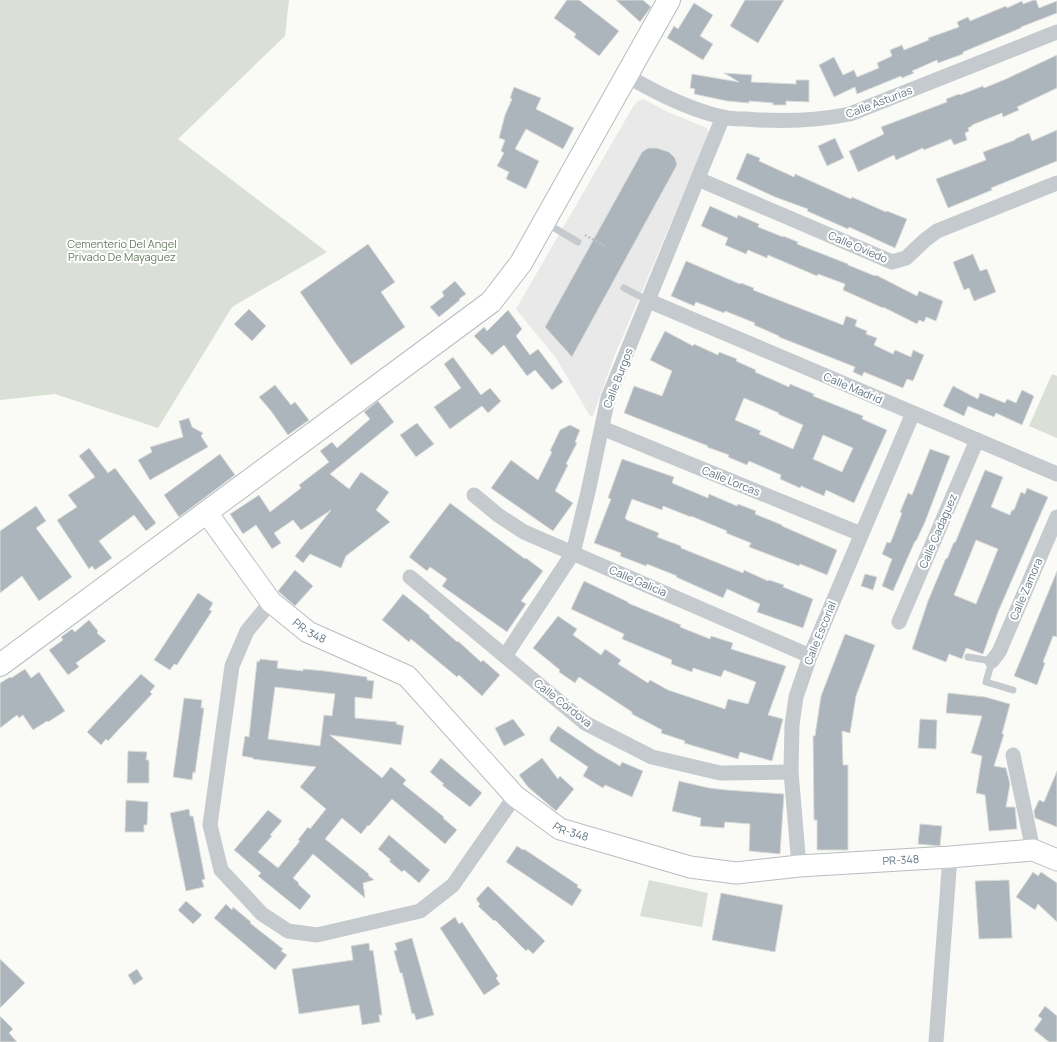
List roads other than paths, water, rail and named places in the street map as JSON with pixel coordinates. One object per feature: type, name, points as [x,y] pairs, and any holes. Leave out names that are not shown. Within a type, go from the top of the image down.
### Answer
[{"type":"main road","points":[[0,665],[491,302],[521,263],[669,0]]},
{"type":"street","name":"Calle Asturias","points":[[627,76],[665,97],[691,108],[723,117],[764,121],[826,119],[850,114],[1057,32]]},
{"type":"street","name":"Calle Burgos","points":[[505,656],[573,553],[608,398],[649,301],[723,117]]},
{"type":"street","name":"Calle Oviedo","points":[[698,179],[892,262],[906,258],[937,231],[1057,183]]},
{"type":"street","name":"Calle Madrid","points":[[649,301],[1057,474]]},
{"type":"street","name":"Calle Escorial","points":[[799,866],[791,772],[792,725],[796,697],[810,656],[913,413]]},
{"type":"street","name":"Calle Lorcas","points":[[602,428],[861,534]]},
{"type":"street","name":"Calle Cadaguez","points":[[899,622],[977,440]]},
{"type":"street","name":"Calle Galicia","points":[[474,495],[498,515],[524,532],[810,656]]},
{"type":"street","name":"PR-348","points":[[207,513],[271,602],[308,632],[407,676],[515,796],[560,829],[690,867],[736,874],[799,866],[950,857],[1033,850],[1057,860]]},
{"type":"street","name":"Calle Zamora","points":[[992,661],[999,652],[1057,517]]},
{"type":"street","name":"Calle Córdova","points":[[410,577],[585,723],[652,757],[720,773],[791,772]]},
{"type":"street","points":[[271,602],[247,631],[232,666],[210,825],[221,870],[262,914],[288,931],[317,935],[420,911],[453,885],[515,796]]},
{"type":"street","points":[[1013,754],[1033,850]]},
{"type":"street","points":[[936,1042],[950,857]]},
{"type":"lane","points":[[544,222],[578,242]]},
{"type":"lane","points":[[624,288],[649,301]]},
{"type":"lane","points":[[968,657],[992,661],[986,682],[1013,690]]},
{"type":"park label","name":"Cementerio Del Angel Privado De Mayaguez","points":[[122,250]]}]
